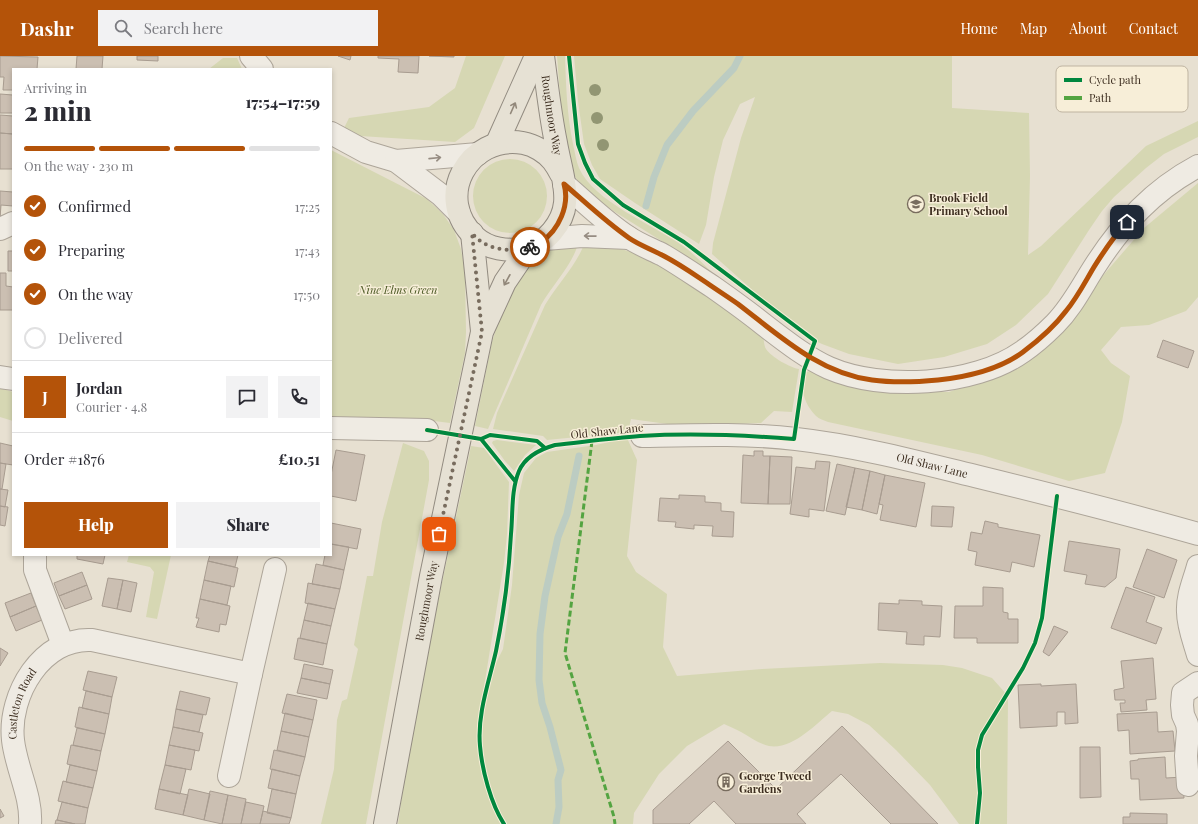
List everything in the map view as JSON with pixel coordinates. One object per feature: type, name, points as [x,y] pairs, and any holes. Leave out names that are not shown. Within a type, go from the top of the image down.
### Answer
[{"type":"main road","name":"Roughmoor Way","points":[[497,144],[536,56]]},
{"type":"main road","name":"Roughmoor Way","points":[[543,56],[552,124],[566,189],[565,205],[560,220],[552,233],[536,243],[514,250],[500,249],[486,244],[475,237],[466,226],[459,213],[457,199],[458,185],[462,171],[470,160],[482,149],[497,144],[512,141],[528,144],[542,151],[553,161],[563,179]]},
{"type":"main road","name":"Roughmoor Way","points":[[472,233],[482,332]]},
{"type":"main road","name":"Roughmoor Way","points":[[385,824],[431,576],[482,332],[505,282],[536,243]]},
{"type":"street","points":[[251,56],[261,68]]},
{"type":"street","points":[[332,134],[366,152],[396,161],[478,154]]},
{"type":"street","points":[[396,161],[441,195],[459,213]]},
{"type":"street","points":[[563,179],[629,238],[664,256],[737,303],[789,344],[828,368],[851,376],[872,380],[907,382],[950,378],[976,372],[1001,364],[1022,353],[1056,323],[1067,310],[1113,238],[1134,214],[1159,190],[1198,166]]},
{"type":"street","points":[[0,229],[12,223]]},
{"type":"street","points":[[536,243],[582,236],[629,238]]},
{"type":"street","points":[[0,376],[12,379]]},
{"type":"street","points":[[332,428],[427,430]]},
{"type":"street","name":"Old Shaw Lane","points":[[642,436],[754,436],[794,439],[867,450],[933,465],[1198,534]]},
{"type":"street","points":[[35,556],[35,570],[63,645]]},
{"type":"street","points":[[1198,566],[1189,598],[1188,611],[1189,621],[1198,655]]},
{"type":"street","points":[[230,776],[274,569]]},
{"type":"street","name":"Castleton Road","points":[[30,824],[30,810],[13,740],[14,722],[17,705],[23,688],[40,662],[49,653],[63,645],[77,640],[92,640],[251,674]]},
{"type":"street","points":[[1188,785],[1186,756],[1188,731],[1187,724],[1182,715],[1182,705],[1191,688]]},
{"type":"green space","points":[[466,56],[505,56],[474,128],[455,142],[360,136],[343,130],[349,118],[429,107],[455,88]]},
{"type":"green space","points":[[557,56],[565,56],[569,122],[578,165],[587,180],[598,192],[611,202],[683,246],[713,273],[615,212],[594,197],[577,180],[572,171],[563,134]]},
{"type":"green space","name":"Brook Field Primary School","points":[[574,56],[952,56],[952,108],[1029,113],[1030,176],[1028,255],[1041,246],[1146,146],[1198,121],[1198,137],[1164,154],[1114,197],[1089,230],[1048,294],[1016,325],[987,344],[944,357],[898,364],[849,354],[803,335],[712,254],[713,243],[741,138],[755,97],[740,104],[723,140],[714,177],[706,225],[699,244],[600,179],[592,165],[584,144]]},
{"type":"green space","points":[[223,58],[237,58],[242,68],[210,68]]},
{"type":"green space","name":"Nine Elms Green","points":[[332,151],[427,199],[443,214],[454,230],[461,249],[465,272],[465,353],[450,423],[426,420],[332,418]]},
{"type":"green space","points":[[510,159],[524,162],[536,170],[544,182],[547,196],[544,210],[536,222],[524,230],[510,233],[496,230],[484,222],[476,210],[473,196],[476,182],[484,170],[496,162]]},
{"type":"green space","points":[[1198,183],[1198,297],[1186,311],[1149,325],[1121,327],[1101,350],[1111,363],[1130,376],[1122,422],[1105,473],[1069,481],[982,455],[828,422],[817,417],[808,406],[803,390],[804,378],[806,372],[814,370],[892,391],[949,392],[996,375],[1075,308],[1144,228]]},
{"type":"green space","points":[[577,247],[566,269],[541,305],[488,429],[475,426],[492,342],[499,320],[520,269],[542,251]]},
{"type":"green space","points":[[583,247],[618,248],[637,254],[656,263],[688,281],[763,336],[766,349],[772,355],[781,362],[799,369],[792,412],[774,411],[761,423],[682,426],[631,419],[628,432],[547,440],[543,436],[493,429],[497,413],[545,305],[575,262]]},
{"type":"green space","points":[[0,388],[12,392],[12,421],[0,417]]},
{"type":"green space","points":[[627,438],[637,460],[627,556],[636,572],[667,594],[663,647],[677,676],[762,669],[880,663],[943,665],[962,668],[992,678],[1008,696],[1007,824],[959,824],[930,785],[869,725],[848,714],[832,711],[803,735],[786,744],[778,746],[762,744],[724,724],[687,746],[659,774],[634,813],[633,824],[398,824],[422,682],[471,446],[484,448],[509,482],[507,534],[504,563],[484,687],[503,649],[512,585],[519,495],[524,473],[536,458],[547,452],[596,445]]},
{"type":"green space","points":[[497,440],[536,445],[525,455],[514,471],[492,443],[493,441]]},
{"type":"green space","points":[[403,443],[424,451],[429,461],[429,480],[366,824],[321,824],[334,769],[337,720],[342,701],[347,699],[358,649],[354,645],[367,576],[373,576],[382,522]]},
{"type":"green space","points":[[129,556],[171,556],[157,619],[146,617],[154,572],[150,567],[127,562]]},
{"type":"building","points":[[0,56],[38,57],[37,68],[12,68],[12,90],[3,90],[4,77],[0,77]]},
{"type":"building","points":[[77,56],[103,56],[102,68],[76,68]]},
{"type":"building","points":[[137,56],[158,56],[158,61],[137,60]]},
{"type":"building","points":[[338,56],[351,56],[350,60]]},
{"type":"building","points":[[378,56],[419,56],[418,73],[398,72],[399,59],[378,58]]},
{"type":"building","points":[[429,56],[454,56],[454,57]]},
{"type":"building","points":[[0,94],[12,95],[12,113],[0,113]]},
{"type":"building","points":[[0,115],[12,116],[12,134],[0,133]]},
{"type":"building","points":[[0,133],[12,134],[12,169],[0,169]]},
{"type":"building","points":[[0,191],[12,192],[12,206],[1,205],[0,218]]},
{"type":"building","points":[[8,251],[12,251],[12,271],[8,271]]},
{"type":"building","points":[[0,273],[6,273],[6,286],[12,287],[12,310],[0,310]]},
{"type":"building","points":[[1163,340],[1194,351],[1188,368],[1157,357]]},
{"type":"building","points":[[0,443],[12,446],[12,465],[0,463]]},
{"type":"building","points":[[336,450],[365,455],[356,501],[332,496],[332,470]]},
{"type":"building","points":[[754,451],[763,451],[763,456],[770,456],[768,504],[741,503],[743,455],[754,456]]},
{"type":"building","points":[[770,456],[792,457],[790,504],[768,504]]},
{"type":"building","points":[[816,461],[830,462],[824,511],[809,509],[809,517],[790,514],[796,467],[815,469]]},
{"type":"building","points":[[0,463],[6,464],[2,489],[0,489]]},
{"type":"building","points":[[837,464],[855,468],[845,515],[826,511]]},
{"type":"building","points":[[855,468],[870,471],[862,510],[846,507]]},
{"type":"building","points":[[870,471],[885,475],[877,514],[862,510]]},
{"type":"building","points":[[885,475],[925,483],[916,527],[880,520],[883,505],[879,504]]},
{"type":"building","points":[[0,489],[8,490],[5,507],[0,506]]},
{"type":"building","points":[[679,495],[705,496],[705,502],[721,503],[721,511],[734,512],[733,537],[712,536],[713,526],[694,525],[694,529],[675,527],[676,522],[658,521],[660,498],[679,499]]},
{"type":"building","points":[[0,506],[8,507],[5,526],[0,525]]},
{"type":"building","points":[[932,506],[954,507],[952,527],[931,526]]},
{"type":"building","points":[[985,521],[998,524],[998,527],[1040,535],[1034,567],[1012,562],[1010,572],[975,565],[977,552],[968,550],[971,532],[982,534]]},
{"type":"building","points":[[332,523],[361,529],[357,549],[332,544]]},
{"type":"building","points":[[1069,541],[1120,549],[1116,578],[1105,587],[1085,584],[1087,575],[1064,571]]},
{"type":"building","points":[[332,544],[349,547],[344,570],[323,565],[325,556],[332,556]]},
{"type":"building","points":[[1147,549],[1177,560],[1164,598],[1133,587]]},
{"type":"building","points":[[77,556],[105,556],[103,564],[77,559]]},
{"type":"building","points":[[210,556],[238,556],[235,567],[208,561]]},
{"type":"building","points":[[208,561],[238,568],[234,587],[204,580]]},
{"type":"building","points":[[316,564],[344,570],[340,589],[312,584]]},
{"type":"building","points":[[82,572],[87,585],[59,596],[54,583]]},
{"type":"building","points":[[108,578],[123,580],[117,609],[102,606]]},
{"type":"building","points":[[123,580],[137,583],[131,612],[117,609]]},
{"type":"building","points":[[204,580],[231,586],[227,605],[200,599]]},
{"type":"building","points":[[308,583],[340,589],[335,609],[305,603]]},
{"type":"building","points":[[87,585],[92,599],[65,609],[59,596]]},
{"type":"building","points":[[983,587],[1003,588],[1003,612],[1008,613],[1008,619],[1018,619],[1018,643],[977,643],[977,638],[954,638],[955,606],[983,606]]},
{"type":"building","points":[[1126,587],[1155,597],[1146,622],[1162,628],[1156,644],[1111,628]]},
{"type":"building","points":[[31,593],[36,606],[10,617],[5,603]]},
{"type":"building","points":[[200,599],[230,606],[226,625],[220,624],[219,632],[196,627],[199,618],[196,618]]},
{"type":"building","points":[[899,600],[922,601],[922,605],[942,606],[940,637],[924,636],[924,645],[906,644],[907,632],[878,630],[879,603],[899,604]]},
{"type":"building","points":[[308,603],[335,609],[331,626],[304,620]]},
{"type":"building","points":[[36,606],[42,620],[16,631],[10,617]]},
{"type":"building","points":[[304,620],[331,626],[327,644],[300,638]]},
{"type":"building","points":[[1054,626],[1068,632],[1049,656],[1043,652]]},
{"type":"building","points":[[298,638],[327,644],[323,665],[294,659]]},
{"type":"building","points":[[0,648],[8,653],[0,666]]},
{"type":"building","points":[[1153,658],[1156,699],[1146,700],[1147,710],[1121,712],[1120,703],[1125,703],[1125,700],[1115,700],[1114,690],[1124,688],[1121,661]]},
{"type":"building","points":[[304,664],[333,670],[330,684],[301,678]]},
{"type":"building","points":[[88,671],[117,677],[112,697],[83,690]]},
{"type":"building","points":[[301,678],[330,684],[327,699],[297,693]]},
{"type":"building","points":[[1041,684],[1041,686],[1076,684],[1078,723],[1065,724],[1065,712],[1057,712],[1057,726],[1020,728],[1018,685]]},
{"type":"building","points":[[86,691],[112,697],[109,714],[82,708]]},
{"type":"building","points":[[180,691],[210,698],[206,715],[176,709]]},
{"type":"building","points":[[287,694],[317,700],[313,720],[282,713]]},
{"type":"building","points":[[79,707],[109,714],[105,734],[75,727]]},
{"type":"building","points":[[176,709],[203,715],[199,732],[173,727]]},
{"type":"building","points":[[1157,712],[1158,732],[1173,731],[1175,751],[1130,754],[1129,730],[1118,731],[1117,714]]},
{"type":"building","points":[[285,713],[313,720],[309,737],[281,731]]},
{"type":"building","name":"George Tweed Gardens","points":[[842,726],[938,824],[891,824],[841,774],[797,814],[806,824],[736,824],[714,801],[689,824],[653,824],[653,810],[728,741],[776,789]]},
{"type":"building","points":[[173,727],[203,733],[199,751],[169,745]]},
{"type":"building","points":[[77,728],[105,734],[101,751],[73,745]]},
{"type":"building","points":[[281,731],[309,737],[305,757],[277,750]]},
{"type":"building","points":[[71,745],[101,751],[97,771],[67,764]]},
{"type":"building","points":[[169,745],[195,750],[191,770],[165,765]]},
{"type":"building","points":[[1080,747],[1100,747],[1101,797],[1080,798]]},
{"type":"building","points":[[274,750],[305,757],[300,776],[270,769]]},
{"type":"building","points":[[1165,757],[1166,778],[1183,777],[1184,798],[1140,800],[1139,779],[1131,779],[1130,761]]},
{"type":"building","points":[[70,765],[97,771],[93,788],[66,782]]},
{"type":"building","points":[[165,765],[186,769],[180,794],[159,789]]},
{"type":"building","points":[[272,769],[300,776],[296,794],[268,788]]},
{"type":"building","points":[[63,781],[93,788],[88,808],[58,801]]},
{"type":"building","points":[[159,789],[188,795],[183,815],[155,809]]},
{"type":"building","points":[[189,789],[210,794],[204,820],[183,815]]},
{"type":"building","points":[[272,789],[296,794],[291,818],[267,813]]},
{"type":"building","points":[[210,791],[228,795],[222,824],[204,820]]},
{"type":"building","points":[[228,795],[246,799],[241,824],[222,824]]},
{"type":"building","points":[[62,802],[88,808],[85,824],[75,824],[57,820]]},
{"type":"building","points":[[246,802],[264,806],[260,824],[241,824]]},
{"type":"building","points":[[0,809],[4,816],[0,818]]},
{"type":"building","points":[[263,811],[291,818],[289,824],[260,824]]},
{"type":"building","points":[[1130,813],[1167,814],[1167,824],[1123,824],[1123,817],[1130,817]]},
{"type":"building","points":[[57,820],[75,824],[55,824]]},
{"type":"waterway","points":[[646,206],[654,177],[667,145],[693,111],[734,68],[740,56]]},
{"type":"waterway","points":[[556,824],[559,807],[558,780],[561,770],[542,703],[539,680],[540,634],[545,596],[558,537],[567,514],[579,456]]},
{"type":"marked path","points":[[592,441],[565,653],[615,824]]},
{"type":"cycle path","points":[[504,824],[491,797],[485,776],[480,746],[480,722],[496,651],[506,592],[513,494],[516,478],[522,466],[534,454],[555,445],[619,438],[659,435],[698,435],[794,439],[804,370],[815,341],[684,242],[623,205],[593,179],[578,144],[569,56]]},
{"type":"cycle path","points":[[427,430],[481,439],[490,435],[537,441],[545,448]]},
{"type":"cycle path","points":[[481,439],[515,481]]},
{"type":"cycle path","points":[[977,824],[980,793],[978,750],[982,735],[1023,668],[1035,643],[1042,618],[1057,496]]},
{"type":"way so far","points":[[439,534],[482,332],[472,233],[475,237],[486,244],[500,249],[514,250],[530,247]]},
{"type":"place","name":"Brook Field Primary School","points":[[916,204]]},
{"type":"place","name":"George Tweed Gardens","points":[[726,782]]},
{"type":"route","points":[[530,247],[541,242],[552,233],[560,220],[565,205],[566,189],[564,184],[629,238],[664,256],[737,303],[789,344],[828,368],[851,376],[872,380],[893,382],[921,381],[950,378],[976,372],[1001,364],[1022,353],[1056,323],[1067,310],[1113,238],[1127,222]]}]
